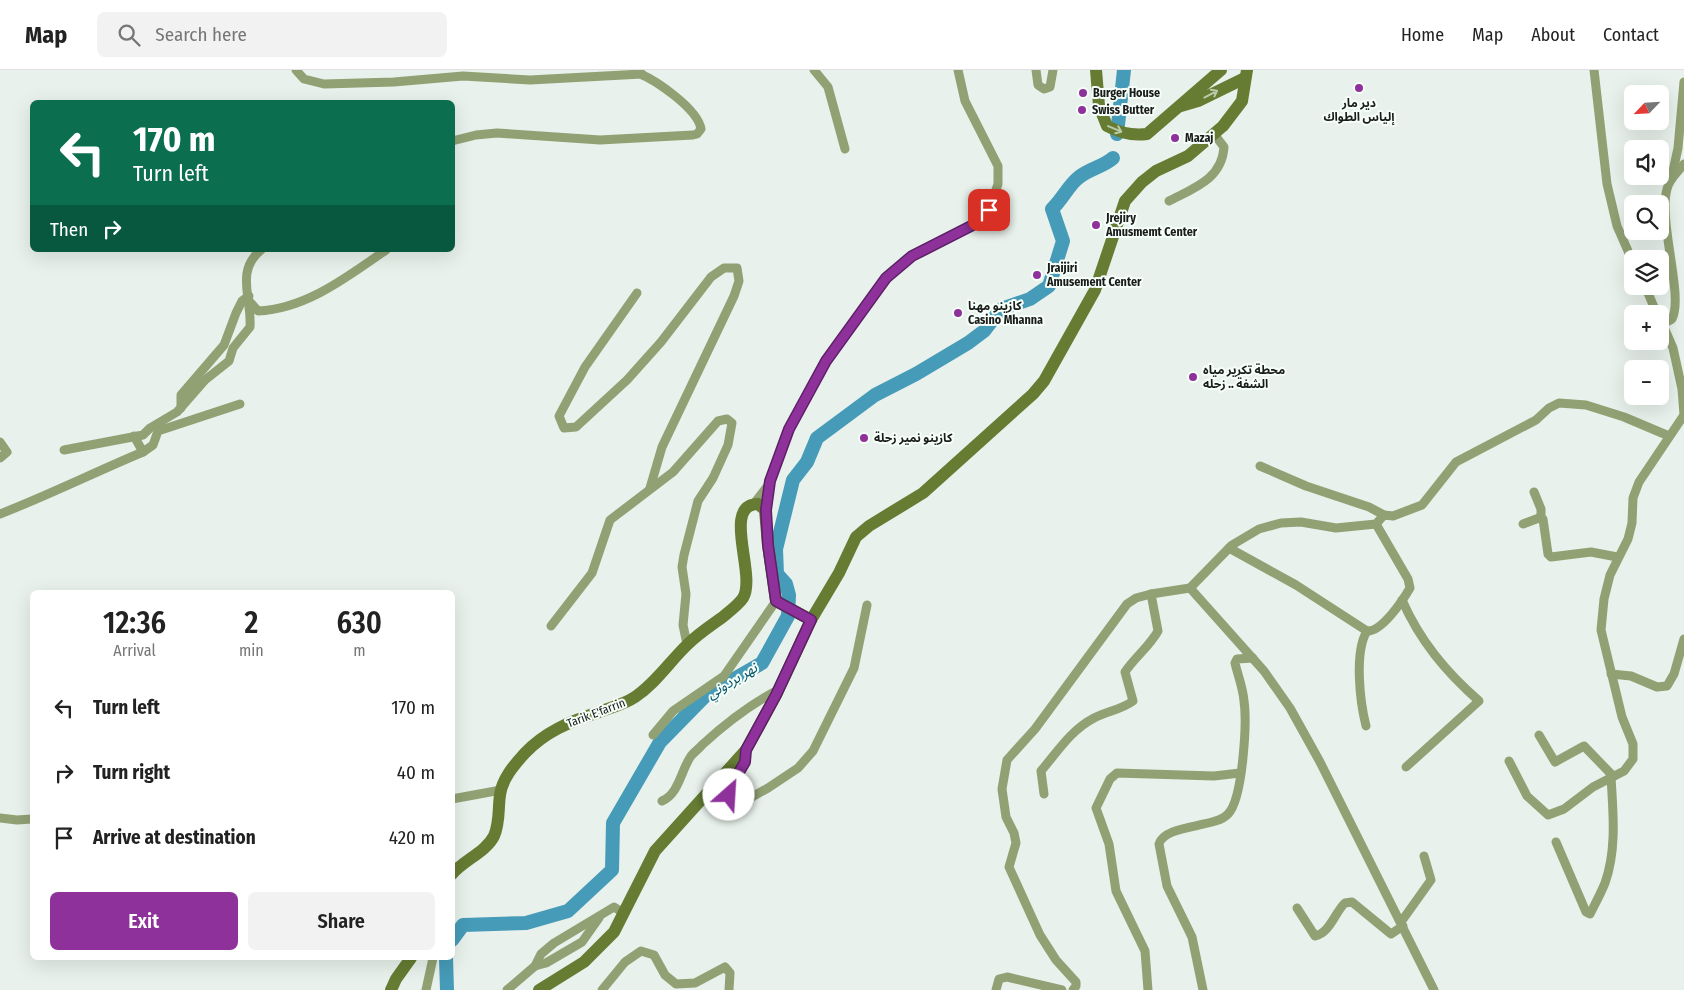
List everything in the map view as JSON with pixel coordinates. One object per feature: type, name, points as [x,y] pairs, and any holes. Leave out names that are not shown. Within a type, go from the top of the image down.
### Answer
[{"type":"street","points":[[296,70],[304,79],[324,84],[401,82],[463,76],[530,80],[642,74]]},
{"type":"street","points":[[455,140],[491,133],[600,140],[696,134],[701,129],[700,121],[694,112],[681,99],[642,74],[631,70]]},
{"type":"street","points":[[814,70],[828,87],[845,149]]},
{"type":"street","points":[[780,604],[768,545],[766,510],[769,484],[789,429],[826,361],[886,278],[912,256],[973,225],[989,210],[998,184],[998,166],[965,102],[958,70]]},
{"type":"street","points":[[1036,70],[1038,85],[1044,89],[1050,87],[1053,70]]},
{"type":"street","points":[[1096,70],[1100,106],[1107,126],[1117,132],[1136,135],[1147,134],[1221,70]]},
{"type":"street","points":[[1594,70],[1607,184],[1613,213],[1628,250]]},
{"type":"street","points":[[1176,107],[1198,101],[1246,74]]},
{"type":"street","points":[[539,990],[584,962],[614,932],[622,912],[655,851],[746,750],[778,690],[811,620],[839,573],[856,537],[869,526],[923,493],[1033,394],[1044,381],[1095,290],[1125,202],[1142,182],[1156,171],[1188,156],[1233,115],[1242,101],[1246,74]]},
{"type":"street","points":[[1669,320],[1672,320],[1678,304],[1666,210],[1667,188],[1671,179],[1683,119],[1684,82]]},
{"type":"street","points":[[1170,201],[1208,181],[1217,171],[1223,158],[1224,147],[1214,134]]},
{"type":"street","points":[[1671,179],[1684,164]]},
{"type":"street","points":[[64,450],[143,435],[150,428],[181,408],[204,380],[229,361],[233,348],[250,327],[246,272],[247,266],[259,252]]},
{"type":"street","points":[[249,298],[258,311],[278,310],[335,286],[383,252]]},
{"type":"street","points":[[637,293],[585,367],[559,416],[564,428],[576,427],[627,380],[661,342],[711,276],[724,268],[737,268],[739,281],[734,296],[662,447],[650,488]]},
{"type":"street","points":[[181,408],[181,396],[224,345],[242,301],[249,298]]},
{"type":"street","points":[[1509,761],[1527,796],[1548,815],[1564,808],[1593,787],[1624,770],[1633,759],[1633,744],[1622,717],[1601,630],[1604,599],[1610,575],[1628,538],[1632,523],[1633,498],[1639,482],[1681,421],[1683,404],[1673,348],[1669,338]]},
{"type":"street","points":[[1260,466],[1306,486],[1369,507],[1384,515],[1393,516],[1422,506],[1456,462],[1536,420],[1549,408],[1559,403],[1586,405],[1624,417],[1669,436]]},
{"type":"street","points":[[0,514],[52,494],[92,473],[143,452],[153,445],[158,431],[167,427],[195,421],[240,404]]},
{"type":"street","points":[[552,626],[592,573],[610,520],[673,472],[718,421],[727,419],[732,423],[728,445],[713,478],[698,501],[684,555],[682,567],[686,594],[684,625],[687,644]]},
{"type":"street","points":[[134,436],[143,452]]},
{"type":"street","points":[[0,442],[7,452],[0,458]]},
{"type":"street","points":[[752,505],[769,484]]},
{"type":"street","points":[[1534,492],[1541,509],[1541,518],[1549,556],[1591,552],[1618,557]]},
{"type":"street","points":[[752,505],[760,505],[766,510]]},
{"type":"street","name":"Tarik E'farrin","points":[[455,871],[494,837],[499,819],[501,790],[516,763],[544,736],[562,726],[622,704],[636,696],[658,678],[687,644],[743,598],[746,577],[740,522],[742,510],[752,505]]},
{"type":"street","points":[[1074,990],[1076,982],[1056,960],[1040,935],[1009,867],[1016,843],[1004,807],[1003,774],[1007,760],[1035,729],[1126,604],[1136,598],[1151,594],[1190,588],[1229,548],[1245,536],[1259,529],[1281,523],[1301,522],[1336,528],[1376,524],[1384,515]]},
{"type":"street","points":[[1523,524],[1541,518]]},
{"type":"street","points":[[1229,548],[1288,580],[1367,631],[1377,629],[1410,588],[1408,579],[1376,524]]},
{"type":"street","points":[[1190,588],[1253,658],[1290,708],[1402,924],[1434,990]]},
{"type":"street","points":[[1044,794],[1041,771],[1067,738],[1095,717],[1124,707],[1133,701],[1125,672],[1133,661],[1150,645],[1158,631],[1151,594]]},
{"type":"street","points":[[1402,600],[1413,626],[1436,659],[1480,701],[1406,767]]},
{"type":"street","points":[[780,604],[811,620]]},
{"type":"street","points":[[653,735],[673,711],[724,676],[732,661],[780,604]]},
{"type":"street","points":[[746,750],[745,762],[729,789],[729,795],[736,800],[750,798],[768,788],[798,768],[813,751],[854,668],[867,605]]},
{"type":"street","points":[[1366,726],[1362,710],[1360,656],[1362,640],[1367,631]]},
{"type":"street","points":[[1611,674],[1631,676],[1657,687],[1667,686],[1674,674],[1684,640]]},
{"type":"street","points":[[1203,990],[1192,937],[1167,886],[1160,844],[1161,840],[1168,834],[1220,819],[1229,813],[1244,751],[1244,701],[1235,663],[1237,659],[1253,658]]},
{"type":"street","points":[[662,801],[668,799],[676,788],[691,756],[714,732],[760,700],[778,690]]},
{"type":"street","points":[[1539,735],[1555,762],[1584,746],[1612,777],[1612,857],[1605,883],[1590,914],[1586,912],[1556,842]]},
{"type":"street","points":[[1148,990],[1145,951],[1116,891],[1109,844],[1099,822],[1096,806],[1110,779],[1117,773],[1214,776],[1240,773]]},
{"type":"street","points":[[455,798],[501,790]]},
{"type":"street","points":[[0,818],[30,819]]},
{"type":"street","points":[[1297,908],[1315,936],[1320,935],[1326,929],[1345,903],[1352,902],[1391,934],[1402,924],[1431,880],[1424,856]]},
{"type":"street","points":[[507,990],[535,966],[541,954],[554,943],[614,907],[622,912]]},
{"type":"street","points":[[535,966],[546,963],[582,942],[600,916]]},
{"type":"street","points":[[602,990],[625,962],[641,950],[654,955],[665,975],[676,984],[695,983],[725,966],[730,973],[729,990]]},
{"type":"street","points":[[391,990],[396,978],[410,960]]},
{"type":"street","points":[[426,990],[432,960]]},
{"type":"street","points":[[996,990],[999,979],[1007,977],[1062,990]]},
{"type":"waterway","name":"نهر بردوني","points":[[1117,134],[1124,70]]},
{"type":"waterway","name":"نهر بردوني","points":[[455,936],[463,925],[526,923],[568,911],[612,870],[613,823],[660,742],[706,695],[762,663],[788,616],[789,595],[786,584],[777,574],[776,549],[793,480],[807,462],[817,438],[875,395],[916,374],[968,343],[984,331],[1001,309],[1030,299],[1049,286],[1063,241],[1052,209],[1078,178],[1113,158]]},
{"type":"waterway","name":"نهر بردوني","points":[[446,960],[447,990]]},
{"type":"place","name":"دير مار إلياس الطواك","points":[[1359,88]]},
{"type":"place","name":"Burger House","points":[[1083,93]]},
{"type":"place","name":"Swiss Butter","points":[[1082,110]]},
{"type":"place","name":"Mazaj","points":[[1175,138]]},
{"type":"place","name":"Jrejiry Amusmemt Center","points":[[1096,225]]},
{"type":"place","name":"Jraijiri Amusement Center","points":[[1037,275]]},
{"type":"place","name":"كازينو مهنا Casino Mhanna","points":[[958,313]]},
{"type":"place","name":"محطة تكرير مياه الشفة .. زحله","points":[[1193,377]]},
{"type":"place","name":"كازينو نمير زحلة","points":[[864,438]]},
{"type":"route","points":[[729,795],[729,789],[742,770],[746,750],[776,695],[811,620],[776,601],[768,545],[766,510],[769,484],[789,429],[826,361],[886,278],[912,256],[973,225],[989,210]]}]
